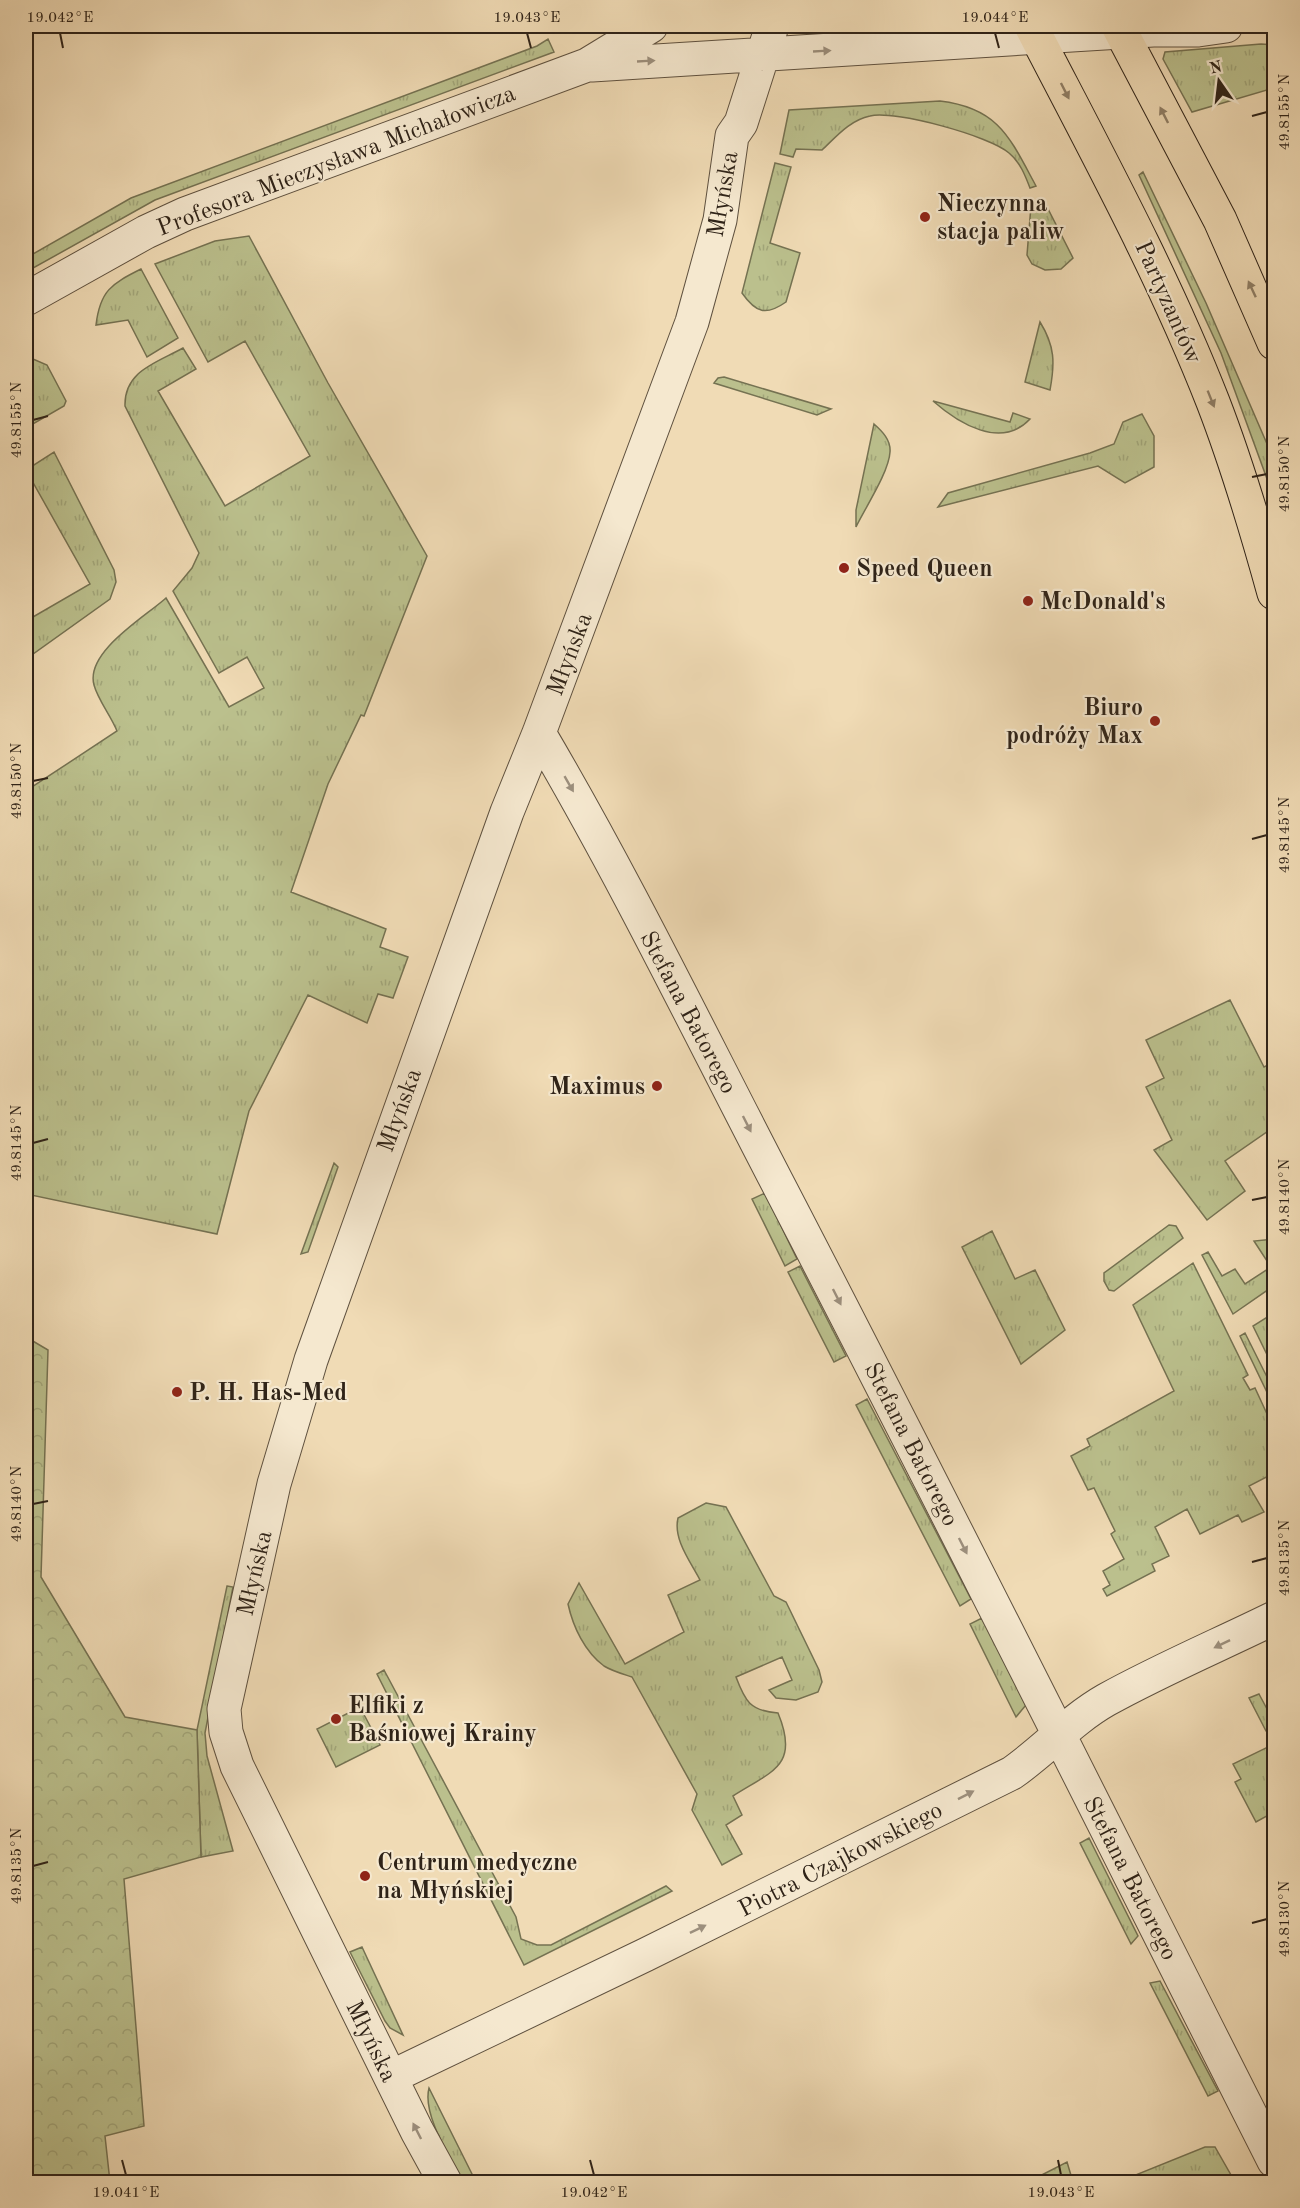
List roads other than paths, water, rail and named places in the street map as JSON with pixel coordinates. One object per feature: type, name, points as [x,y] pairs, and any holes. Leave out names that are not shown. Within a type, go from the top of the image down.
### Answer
[{"type":"main road","points":[[1120,28],[1220,220],[1275,343]]},
{"type":"main road","name":"Partyzantów","points":[[1035,32],[1141,241],[1182,329],[1235,463],[1275,592]]},
{"type":"street","name":"Profesora Mieczysława Michałowicza","points":[[587,65],[768,40],[1120,28],[1198,30],[1226,26]]},
{"type":"street","name":"Profesora Mieczysława Michałowicza","points":[[26,299],[146,232],[195,210],[587,65],[652,27]]},
{"type":"street","name":"Młyńska","points":[[445,2182],[237,1766],[226,1732],[224,1709],[274,1484],[311,1360],[507,812],[539,733],[692,322],[720,220],[732,136],[741,123],[768,40]]},
{"type":"street","name":"Stefana Batorego","points":[[539,733],[575,794],[708,1046],[874,1368],[1275,2161]]},
{"type":"street","name":"Piotra Czajkowskiego","points":[[391,2077],[645,1955],[1012,1773],[1031,1760],[1058,1734],[1105,1701],[1275,1618]]},
{"type":"place","name":"Nieczynna stacja paliw","points":[[925,217]]},
{"type":"place","name":"Speed Queen","points":[[844,568]]},
{"type":"place","name":"McDonald's","points":[[1028,601]]},
{"type":"place","name":"Biuro podróży Max","points":[[1155,721]]},
{"type":"place","name":"Maximus","points":[[657,1086]]},
{"type":"place","name":"P. H. Has-Med","points":[[177,1392]]},
{"type":"place","name":"Elfiki z Baśniowej Krainy","points":[[336,1719]]},
{"type":"place","name":"Centrum medyczne na Młyńskiej","points":[[365,1876]]}]
